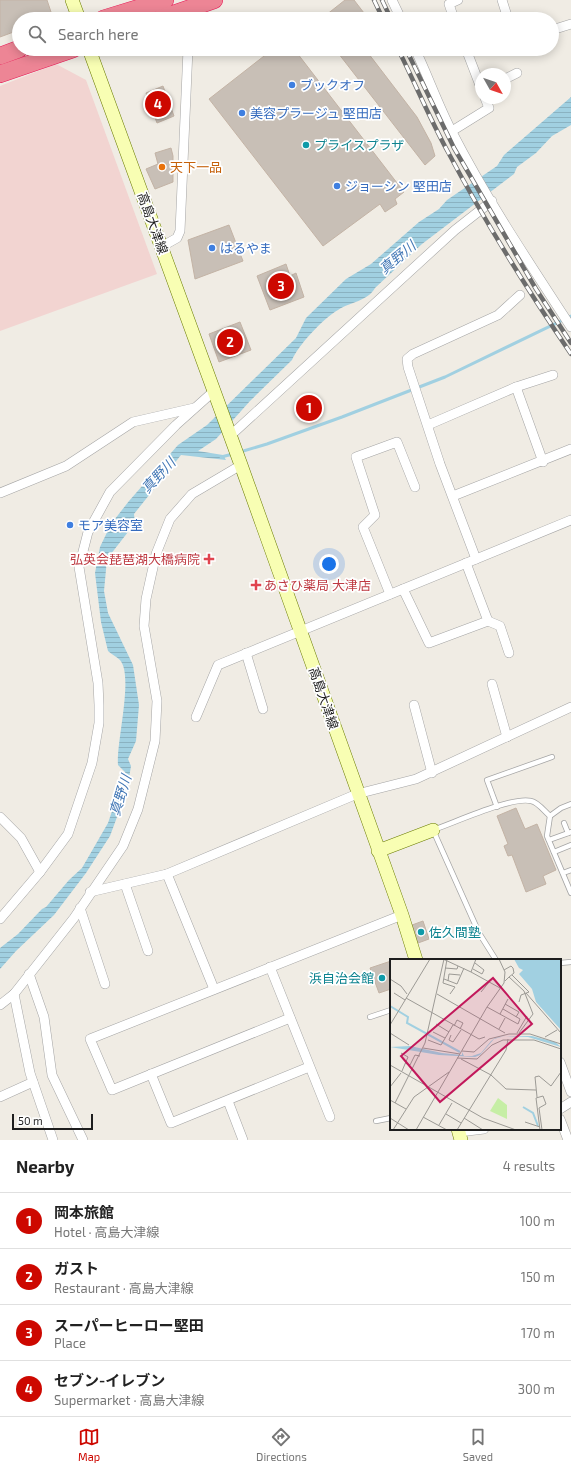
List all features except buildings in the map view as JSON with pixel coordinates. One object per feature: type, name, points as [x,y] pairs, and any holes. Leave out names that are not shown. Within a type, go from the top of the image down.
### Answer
[{"type":"highway","points":[[126,12],[165,0]]},
{"type":"highway","points":[[190,9],[214,0]]},
{"type":"highway","points":[[0,56],[12,52]]},
{"type":"highway","points":[[0,74],[53,56]]},
{"type":"main road","points":[[72,0],[76,12]]},
{"type":"main road","name":"高島大津線","points":[[92,56],[241,465],[357,794],[402,915],[416,959]]},
{"type":"main road","points":[[378,851],[433,830]]},
{"type":"street","points":[[392,0],[398,12]]},
{"type":"street","points":[[452,12],[449,4],[458,0]]},
{"type":"street","points":[[502,0],[506,12]]},
{"type":"street","points":[[559,28],[571,24]]},
{"type":"street","points":[[161,247],[177,238],[180,231],[188,56]]},
{"type":"street","points":[[418,56],[452,131],[471,166],[571,327]]},
{"type":"street","points":[[469,56],[475,72]]},
{"type":"street","points":[[511,76],[517,73]]},
{"type":"street","points":[[452,131],[489,108],[487,104]]},
{"type":"street","points":[[230,436],[454,230],[491,199]]},
{"type":"street","points":[[476,559],[452,496],[408,367],[407,359],[413,354],[498,315],[520,294]]},
{"type":"street","points":[[428,425],[516,387],[553,375]]},
{"type":"street","points":[[516,387],[543,462]]},
{"type":"street","points":[[0,919],[40,872],[68,834],[92,763],[99,723],[98,683],[79,567],[88,532],[110,492],[176,424],[215,394]]},
{"type":"street","points":[[0,493],[66,466],[133,422],[195,408]]},
{"type":"street","points":[[390,594],[363,527],[375,515],[356,457],[397,442],[415,487]]},
{"type":"street","points":[[452,496],[543,462],[571,449]]},
{"type":"street","points":[[0,1005],[8,997],[14,994],[80,908],[123,846],[138,809],[156,741],[157,701],[144,626],[146,599],[156,554],[170,519],[192,494],[241,465]]},
{"type":"street","points":[[196,717],[218,665],[571,520]]},
{"type":"street","points":[[466,563],[488,621]]},
{"type":"street","points":[[403,589],[429,643],[488,621],[500,626],[510,653]]},
{"type":"street","points":[[246,654],[263,709]]},
{"type":"street","points":[[492,684],[508,737]]},
{"type":"street","points":[[414,705],[432,773]]},
{"type":"street","points":[[90,892],[167,874],[357,794],[416,779],[432,773],[571,707]]},
{"type":"street","points":[[0,817],[20,838],[40,872]]},
{"type":"street","points":[[167,874],[214,990]]},
{"type":"street","points":[[125,884],[148,951]]},
{"type":"street","points":[[80,908],[105,984]]},
{"type":"street","points":[[290,1018],[112,1090],[90,1039],[402,915]]},
{"type":"street","points":[[270,967],[330,1117]]},
{"type":"street","points":[[29,974],[44,1017],[52,1075],[83,1140]]},
{"type":"street","points":[[14,994],[33,1082],[53,1140]]},
{"type":"street","points":[[561,1065],[571,1092]]},
{"type":"street","points":[[151,1074],[171,1123],[309,1067]]},
{"type":"street","points":[[0,1096],[33,1082]]},
{"type":"street","points":[[228,1101],[243,1140]]},
{"type":"street","points":[[561,1108],[571,1102]]},
{"type":"street","points":[[561,1122],[568,1140]]},
{"type":"street","points":[[460,1134],[479,1130]]},
{"type":"lane","points":[[498,807],[487,780],[552,757]]},
{"type":"lane","points":[[495,959],[479,933],[433,830],[498,807],[523,800],[533,801],[550,816]]},
{"type":"lane","points":[[571,804],[561,808],[550,816],[547,830],[549,840],[571,893]]},
{"type":"lane","points":[[549,840],[569,832],[564,823]]},
{"type":"lane","points":[[554,852],[571,845]]},
{"type":"lane","points":[[563,873],[571,870]]},
{"type":"lane","points":[[561,963],[571,962]]},
{"type":"lane","points":[[370,1017],[390,1010]]},
{"type":"lane","points":[[376,1121],[390,1118]]},
{"type":"shaded area","points":[[56,64],[86,80],[157,274],[0,331],[0,86]]},
{"type":"water","name":"真野川","points":[[571,97],[571,125],[552,136],[536,153],[517,167],[514,174],[422,244],[368,296],[343,307],[325,319],[312,332],[292,360],[250,401],[216,439],[198,451],[223,455],[226,460],[181,455],[134,514],[135,523],[107,559],[104,591],[108,613],[133,665],[139,705],[136,741],[128,759],[131,766],[127,790],[110,836],[86,873],[54,915],[16,951],[0,969],[0,948],[18,934],[42,909],[46,907],[69,880],[82,868],[108,823],[125,772],[118,765],[125,694],[124,668],[120,660],[108,651],[101,622],[95,573],[100,547],[111,524],[178,445],[207,425],[296,338],[306,318],[346,279],[371,264],[419,222],[439,209],[447,200],[497,166],[504,155]]},
{"type":"waterway","points":[[240,452],[342,417],[445,377],[571,316]]},
{"type":"waterway","points":[[221,457],[233,454]]},
{"type":"railway","points":[[374,0],[380,12]]},
{"type":"railway","points":[[382,0],[388,12]]},
{"type":"railway","points":[[401,56],[441,139],[462,178],[538,305],[571,354]]},
{"type":"railway","points":[[409,56],[454,148],[536,289],[571,343]]},
{"type":"place","name":"ブックオフ","points":[[292,85]]},
{"type":"place","name":"セブン-イレブン","points":[[158,104]]},
{"type":"place","name":"美容プラージュ 堅田店","points":[[242,113]]},
{"type":"place","name":"プライスプラザ","points":[[306,145]]},
{"type":"place","name":"天下一品","points":[[162,167]]},
{"type":"place","name":"ジョーシン 堅田店","points":[[337,186]]},
{"type":"place","name":"はるやま","points":[[212,248]]},
{"type":"place","name":"スーパーヒーロー堅田","points":[[281,286]]},
{"type":"place","name":"ガスト","points":[[230,342]]},
{"type":"place","name":"岡本旅館","points":[[309,408]]},
{"type":"place","name":"モア美容室","points":[[70,525]]},
{"type":"place","name":"弘英会琵琶湖大橋病院","points":[[209,559]]},
{"type":"place","name":"あさひ薬局 大津店","points":[[256,585]]},
{"type":"place","name":"佐久間塾","points":[[421,932]]},
{"type":"place","name":"浜自治会館","points":[[382,978]]}]
